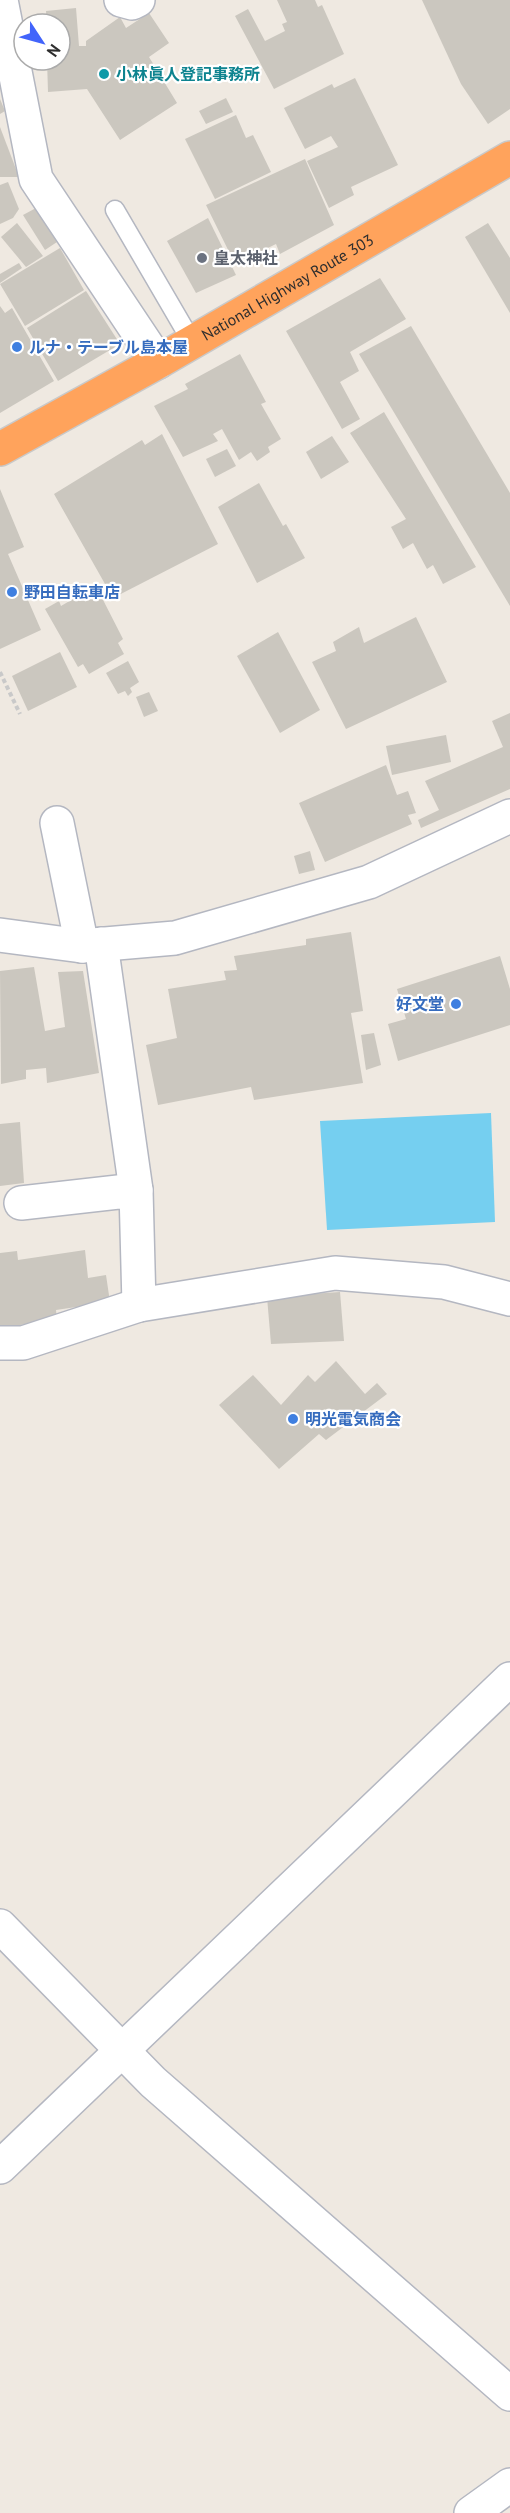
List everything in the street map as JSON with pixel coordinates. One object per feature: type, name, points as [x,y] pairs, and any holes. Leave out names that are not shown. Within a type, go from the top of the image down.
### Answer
[{"type":"highway","name":"National Highway Route 303","points":[[0,449],[158,362],[510,158]]},
{"type":"street","points":[[1,0],[4,41],[36,179],[158,362]]},
{"type":"street","points":[[121,0],[132,3],[138,0]]},
{"type":"street","points":[[0,935],[91,945],[175,938],[369,882],[510,816]]},
{"type":"street","points":[[57,823],[91,945],[136,1190],[139,1305]]},
{"type":"street","points":[[21,1203],[136,1190]]},
{"type":"street","points":[[0,1343],[23,1343],[139,1305],[336,1273],[444,1282],[510,1299]]},
{"type":"street","points":[[0,2167],[510,1679]]},
{"type":"street","points":[[0,1926],[153,2082],[510,2394]]},
{"type":"street","points":[[471,2513],[510,2485]]},
{"type":"lane","points":[[115,210],[192,342]]},
{"type":"path","points":[[0,672],[20,714]]},
{"type":"water","points":[[491,1113],[495,1222],[327,1230],[320,1121]]},
{"type":"building","points":[[277,0],[315,0],[318,7],[322,5],[344,54],[274,89],[235,16],[248,9],[265,41],[285,31],[282,24],[287,22]]},
{"type":"building","points":[[422,0],[510,0],[510,109],[488,124],[461,84]]},
{"type":"building","name":"小林眞人登記事務所","points":[[76,8],[79,46],[86,46],[86,41],[120,17],[126,28],[149,13],[169,43],[149,57],[177,103],[120,140],[87,89],[48,92],[47,72],[72,72],[72,12],[46,11]]},
{"type":"building","points":[[355,78],[398,165],[351,187],[354,195],[329,208],[307,161],[338,147],[331,136],[305,149],[284,108],[332,84],[334,88]]},
{"type":"building","points":[[226,98],[233,112],[206,124],[199,111]]},
{"type":"building","points":[[0,99],[5,111],[0,114]]},
{"type":"building","points":[[236,115],[246,138],[253,135],[271,172],[215,199],[185,139]]},
{"type":"building","points":[[0,127],[19,177],[0,177]]},
{"type":"building","points":[[305,159],[334,225],[280,254],[276,244],[235,264],[206,205]]},
{"type":"building","points":[[8,182],[19,209],[13,218],[0,224],[0,185]]},
{"type":"building","points":[[36,208],[57,242],[45,250],[23,215]]},
{"type":"building","name":"皇太神社","points":[[208,218],[236,275],[196,293],[167,241]]},
{"type":"building","points":[[17,223],[43,256],[26,267],[1,237]]},
{"type":"building","points":[[488,223],[510,258],[510,313],[465,237]]},
{"type":"building","points":[[60,248],[84,290],[25,326],[0,284]]},
{"type":"building","points":[[19,263],[22,268],[0,283],[0,274]]},
{"type":"building","points":[[380,278],[406,319],[350,352],[359,371],[340,382],[360,419],[342,429],[286,331]]},
{"type":"building","points":[[86,291],[120,344],[58,381],[27,328]]},
{"type":"building","name":"ルナ・テーブル島本屋","points":[[0,306],[5,313],[12,308],[54,381],[0,413]]},
{"type":"building","points":[[411,326],[510,493],[510,606],[359,354]]},
{"type":"building","points":[[240,354],[266,402],[261,404],[281,439],[268,447],[270,452],[257,461],[251,452],[239,460],[222,429],[213,434],[218,441],[183,457],[154,406],[188,389],[185,384]]},
{"type":"building","points":[[384,412],[476,567],[443,584],[433,565],[427,569],[413,543],[403,549],[391,527],[406,519],[350,433]]},
{"type":"building","points":[[162,434],[218,544],[113,598],[54,494],[142,440],[145,445]]},
{"type":"building","points":[[332,436],[349,462],[321,479],[306,452]]},
{"type":"building","points":[[227,449],[236,466],[215,477],[206,459]]},
{"type":"building","points":[[259,483],[283,526],[286,524],[305,558],[257,583],[218,507]]},
{"type":"building","name":"野田自転車店","points":[[0,489],[24,547],[8,554],[41,630],[0,649]]},
{"type":"building","points":[[90,589],[94,598],[100,594],[123,639],[118,643],[124,654],[89,674],[83,664],[78,667],[45,609],[59,601],[61,606]]},
{"type":"building","points":[[416,617],[447,682],[346,729],[312,662],[336,651],[333,642],[359,627],[364,643]]},
{"type":"building","points":[[278,632],[320,710],[280,733],[237,656]]},
{"type":"building","points":[[60,652],[77,687],[28,711],[12,676]]},
{"type":"building","points":[[128,661],[139,682],[130,688],[132,692],[128,696],[125,691],[118,694],[106,673]]},
{"type":"building","points":[[149,692],[158,711],[144,717],[136,697]]},
{"type":"building","points":[[510,713],[510,789],[421,828],[418,820],[439,810],[425,781],[503,747],[492,721]]},
{"type":"building","points":[[446,735],[451,762],[392,775],[386,746]]},
{"type":"building","points":[[386,765],[397,795],[408,791],[416,813],[408,815],[412,824],[325,862],[299,803]]},
{"type":"building","points":[[310,851],[315,870],[299,874],[294,856]]},
{"type":"building","points":[[351,932],[363,1011],[351,1013],[363,1083],[254,1100],[251,1087],[158,1105],[146,1045],[177,1038],[168,989],[226,980],[224,971],[237,970],[234,956],[306,945],[306,939]]},
{"type":"building","name":"好文堂","points":[[500,956],[510,989],[510,1025],[398,1061],[388,1024],[406,1019],[397,989]]},
{"type":"building","points":[[34,967],[45,1031],[65,1027],[58,972],[83,971],[99,1073],[47,1083],[46,1068],[26,1070],[26,1079],[1,1084],[0,971]]},
{"type":"building","points":[[374,1033],[381,1065],[366,1070],[361,1035]]},
{"type":"building","points":[[20,1122],[24,1183],[0,1186],[0,1124]]},
{"type":"building","points":[[85,1250],[88,1278],[106,1275],[110,1302],[56,1310],[57,1320],[20,1325],[21,1330],[0,1333],[0,1253],[17,1251],[18,1260]]},
{"type":"building","points":[[340,1292],[344,1341],[271,1344],[267,1297]]},
{"type":"building","name":"明光電気商会","points":[[336,1361],[365,1394],[377,1383],[387,1394],[326,1440],[319,1434],[279,1469],[219,1405],[253,1375],[281,1405],[308,1375],[315,1382]]},
{"type":"place","name":"小林眞人登記事務所","points":[[104,74]]},
{"type":"place","name":"皇太神社","points":[[202,258]]},
{"type":"place","name":"ルナ・テーブル島本屋","points":[[17,347]]},
{"type":"place","name":"野田自転車店","points":[[12,592]]},
{"type":"place","name":"好文堂","points":[[456,1004]]},
{"type":"place","name":"明光電気商会","points":[[293,1419]]}]
